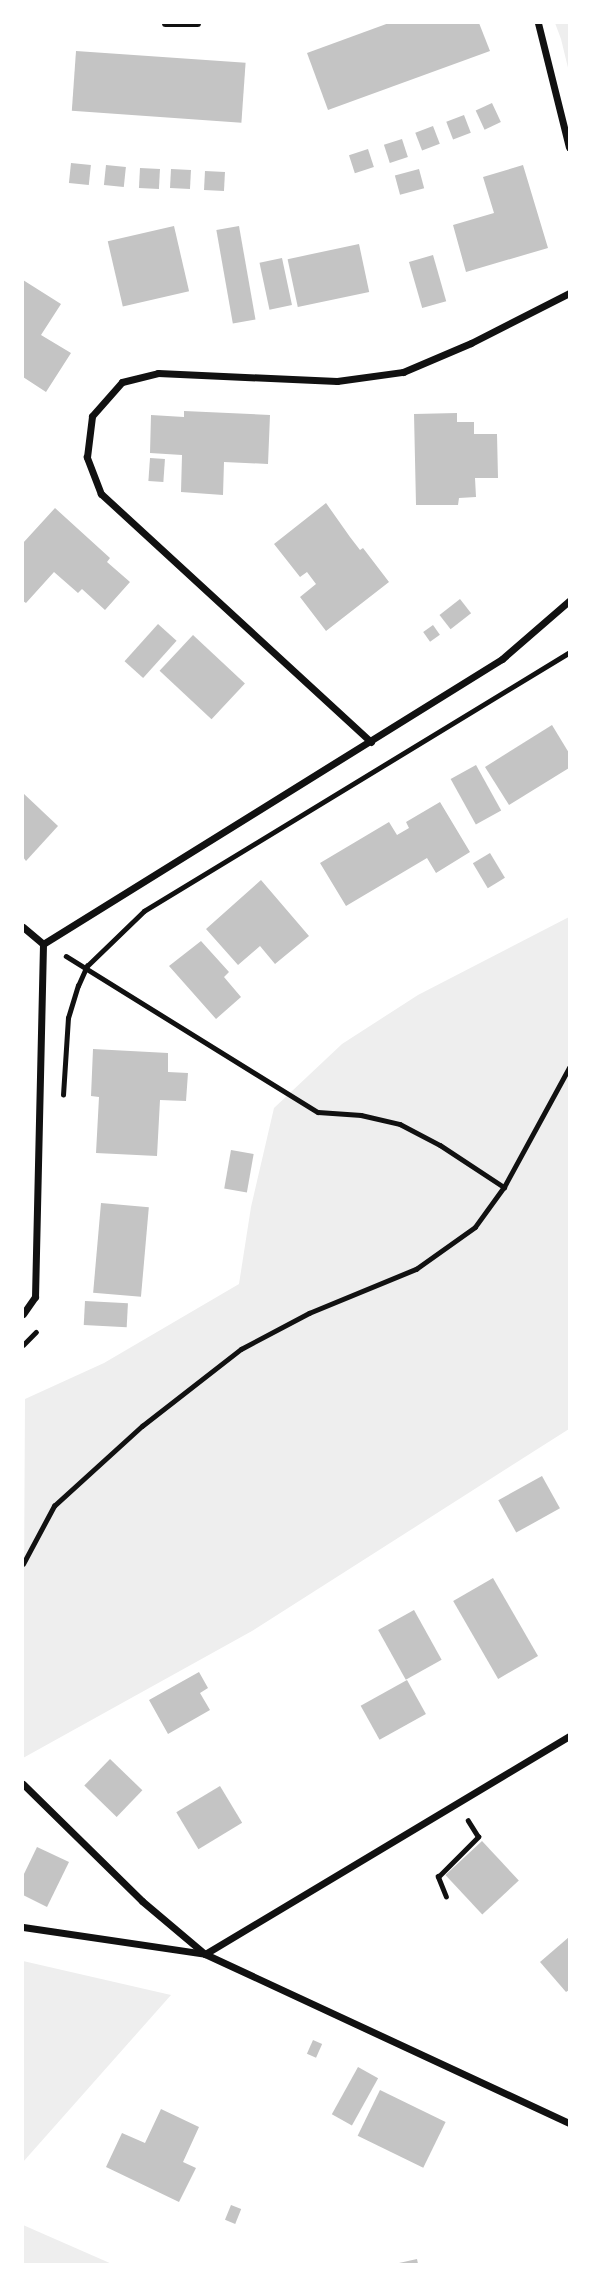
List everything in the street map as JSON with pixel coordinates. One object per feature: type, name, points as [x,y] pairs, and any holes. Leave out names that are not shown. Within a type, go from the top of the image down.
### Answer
[{"type":"street","points":[[165,23],[197,23]]},
{"type":"street","points":[[538,23],[569,148]]},
{"type":"street","points":[[371,742],[101,494],[87,457],[92,416],[122,382],[158,373],[337,382],[403,372],[471,343],[569,293]]},
{"type":"street","points":[[43,944],[502,659],[569,601]]},
{"type":"street","points":[[23,927],[43,944]]},
{"type":"street","points":[[23,1314],[34,1297],[43,944]]},
{"type":"street","points":[[23,1927],[205,1954],[569,1736]]},
{"type":"street","points":[[23,1784],[133,1892],[205,1954],[569,2123]]},
{"type":"path","points":[[63,1107],[68,1018],[87,967],[144,911],[569,653]]},
{"type":"path","points":[[43,944],[87,967],[318,1112],[361,1115],[400,1124],[440,1145],[504,1187]]},
{"type":"path","points":[[23,1564],[54,1506],[142,1426],[241,1349],[309,1313],[416,1269],[475,1227],[504,1187],[569,1068]]},
{"type":"path","points":[[23,1345],[35,1335],[40,1324]]},
{"type":"path","points":[[446,1897],[438,1877],[478,1837],[457,1802]]},
{"type":"shaded area","points":[[555,23],[569,23],[569,72],[561,39]]},
{"type":"shaded area","points":[[569,917],[569,1429],[252,1631],[23,1758],[25,1399],[104,1363],[239,1284],[251,1207],[274,1108],[342,1044],[418,995]]},
{"type":"shaded area","points":[[23,1961],[171,1995],[23,2162]]},
{"type":"shaded area","points":[[23,2225],[112,2264],[23,2264]]},
{"type":"building","points":[[389,23],[479,23],[490,51],[328,110],[307,53]]},
{"type":"building","points":[[76,51],[246,63],[241,123],[72,111]]},
{"type":"building","points":[[492,103],[501,122],[485,130],[476,111]]},
{"type":"building","points":[[464,115],[471,133],[453,140],[446,122]]},
{"type":"building","points":[[433,126],[440,144],[422,151],[415,133]]},
{"type":"building","points":[[402,139],[408,157],[390,163],[384,145]]},
{"type":"building","points":[[368,149],[374,167],[355,173],[349,155]]},
{"type":"building","points":[[71,163],[91,165],[89,185],[69,183]]},
{"type":"building","points":[[106,165],[126,167],[124,187],[104,185]]},
{"type":"building","points":[[523,165],[548,248],[466,272],[453,225],[494,213],[483,177]]},
{"type":"building","points":[[140,168],[160,169],[159,189],[139,188]]},
{"type":"building","points":[[171,169],[191,170],[190,189],[170,188]]},
{"type":"building","points":[[419,169],[424,188],[400,195],[395,175]]},
{"type":"building","points":[[205,171],[225,172],[224,191],[204,190]]},
{"type":"building","points":[[174,226],[189,291],[123,307],[108,241]]},
{"type":"building","points":[[239,226],[255,320],[233,324],[216,230]]},
{"type":"building","points":[[359,244],[369,292],[298,307],[288,259]]},
{"type":"building","points":[[433,255],[446,301],[422,308],[409,262]]},
{"type":"building","points":[[282,258],[292,305],[269,310],[260,263]]},
{"type":"building","points":[[23,280],[61,304],[41,335],[71,353],[46,392],[23,377]]},
{"type":"building","points":[[184,411],[270,415],[268,464],[224,462],[223,495],[181,492],[182,455],[150,453],[151,415],[184,417]]},
{"type":"building","points":[[457,413],[457,422],[474,422],[474,434],[497,434],[498,478],[475,478],[476,497],[459,498],[458,505],[416,505],[414,414]]},
{"type":"building","points":[[150,458],[165,459],[163,482],[148,481]]},
{"type":"building","points":[[326,503],[360,550],[363,548],[389,582],[326,631],[300,597],[316,584],[307,572],[300,577],[274,544]]},
{"type":"building","points":[[55,508],[110,558],[107,562],[130,582],[105,610],[82,589],[78,593],[54,572],[26,603],[23,601],[23,543]]},
{"type":"building","points":[[460,599],[471,613],[451,629],[440,615]]},
{"type":"building","points":[[158,624],[177,641],[143,678],[125,661]]},
{"type":"building","points":[[433,625],[440,635],[430,642],[423,632]]},
{"type":"building","points":[[193,635],[245,683],[212,719],[160,671]]},
{"type":"building","points":[[552,725],[569,753],[569,768],[509,805],[485,767]]},
{"type":"building","points":[[476,765],[501,810],[476,825],[451,779]]},
{"type":"building","points":[[23,793],[58,826],[26,861],[23,857]]},
{"type":"building","points":[[440,802],[470,852],[436,873],[427,858],[346,906],[320,863],[389,822],[397,835],[409,828],[406,822]]},
{"type":"building","points":[[490,853],[505,878],[488,888],[473,863]]},
{"type":"building","points":[[261,880],[309,936],[275,964],[260,946],[238,965],[206,929]]},
{"type":"building","points":[[201,941],[229,972],[224,977],[241,997],[216,1019],[169,966]]},
{"type":"building","points":[[93,1049],[168,1053],[168,1072],[188,1073],[186,1101],[160,1100],[157,1156],[96,1153],[99,1097],[91,1096]]},
{"type":"building","points":[[231,1150],[254,1154],[247,1192],[224,1188]]},
{"type":"building","points":[[101,1203],[149,1207],[141,1297],[93,1293]]},
{"type":"building","points":[[85,1301],[128,1303],[127,1327],[84,1325]]},
{"type":"building","points":[[542,1476],[560,1508],[516,1533],[498,1500]]},
{"type":"building","points":[[493,1578],[538,1656],[498,1679],[453,1601]]},
{"type":"building","points":[[414,1610],[442,1660],[406,1680],[378,1630]]},
{"type":"building","points":[[199,1672],[208,1688],[200,1693],[210,1710],[168,1734],[149,1700]]},
{"type":"building","points":[[407,1680],[426,1714],[380,1740],[361,1706]]},
{"type":"building","points":[[110,1759],[142,1790],[117,1817],[84,1786]]},
{"type":"building","points":[[220,1786],[242,1823],[198,1849],[176,1812]]},
{"type":"building","points":[[482,1841],[519,1880],[482,1915],[445,1875]]},
{"type":"building","points":[[37,1847],[69,1862],[47,1907],[23,1895],[23,1876]]},
{"type":"building","points":[[569,1937],[569,1990],[566,1992],[540,1962]]},
{"type":"building","points":[[313,2040],[322,2044],[316,2058],[307,2054]]},
{"type":"building","points":[[358,2067],[378,2078],[352,2125],[332,2114]]},
{"type":"building","points":[[380,2090],[446,2122],[423,2168],[358,2136]]},
{"type":"building","points":[[161,2109],[199,2127],[183,2162],[196,2168],[179,2202],[106,2167],[122,2133],[145,2143]]},
{"type":"building","points":[[231,2205],[241,2209],[235,2224],[225,2220]]},
{"type":"building","points":[[417,2259],[418,2264],[399,2263]]}]
